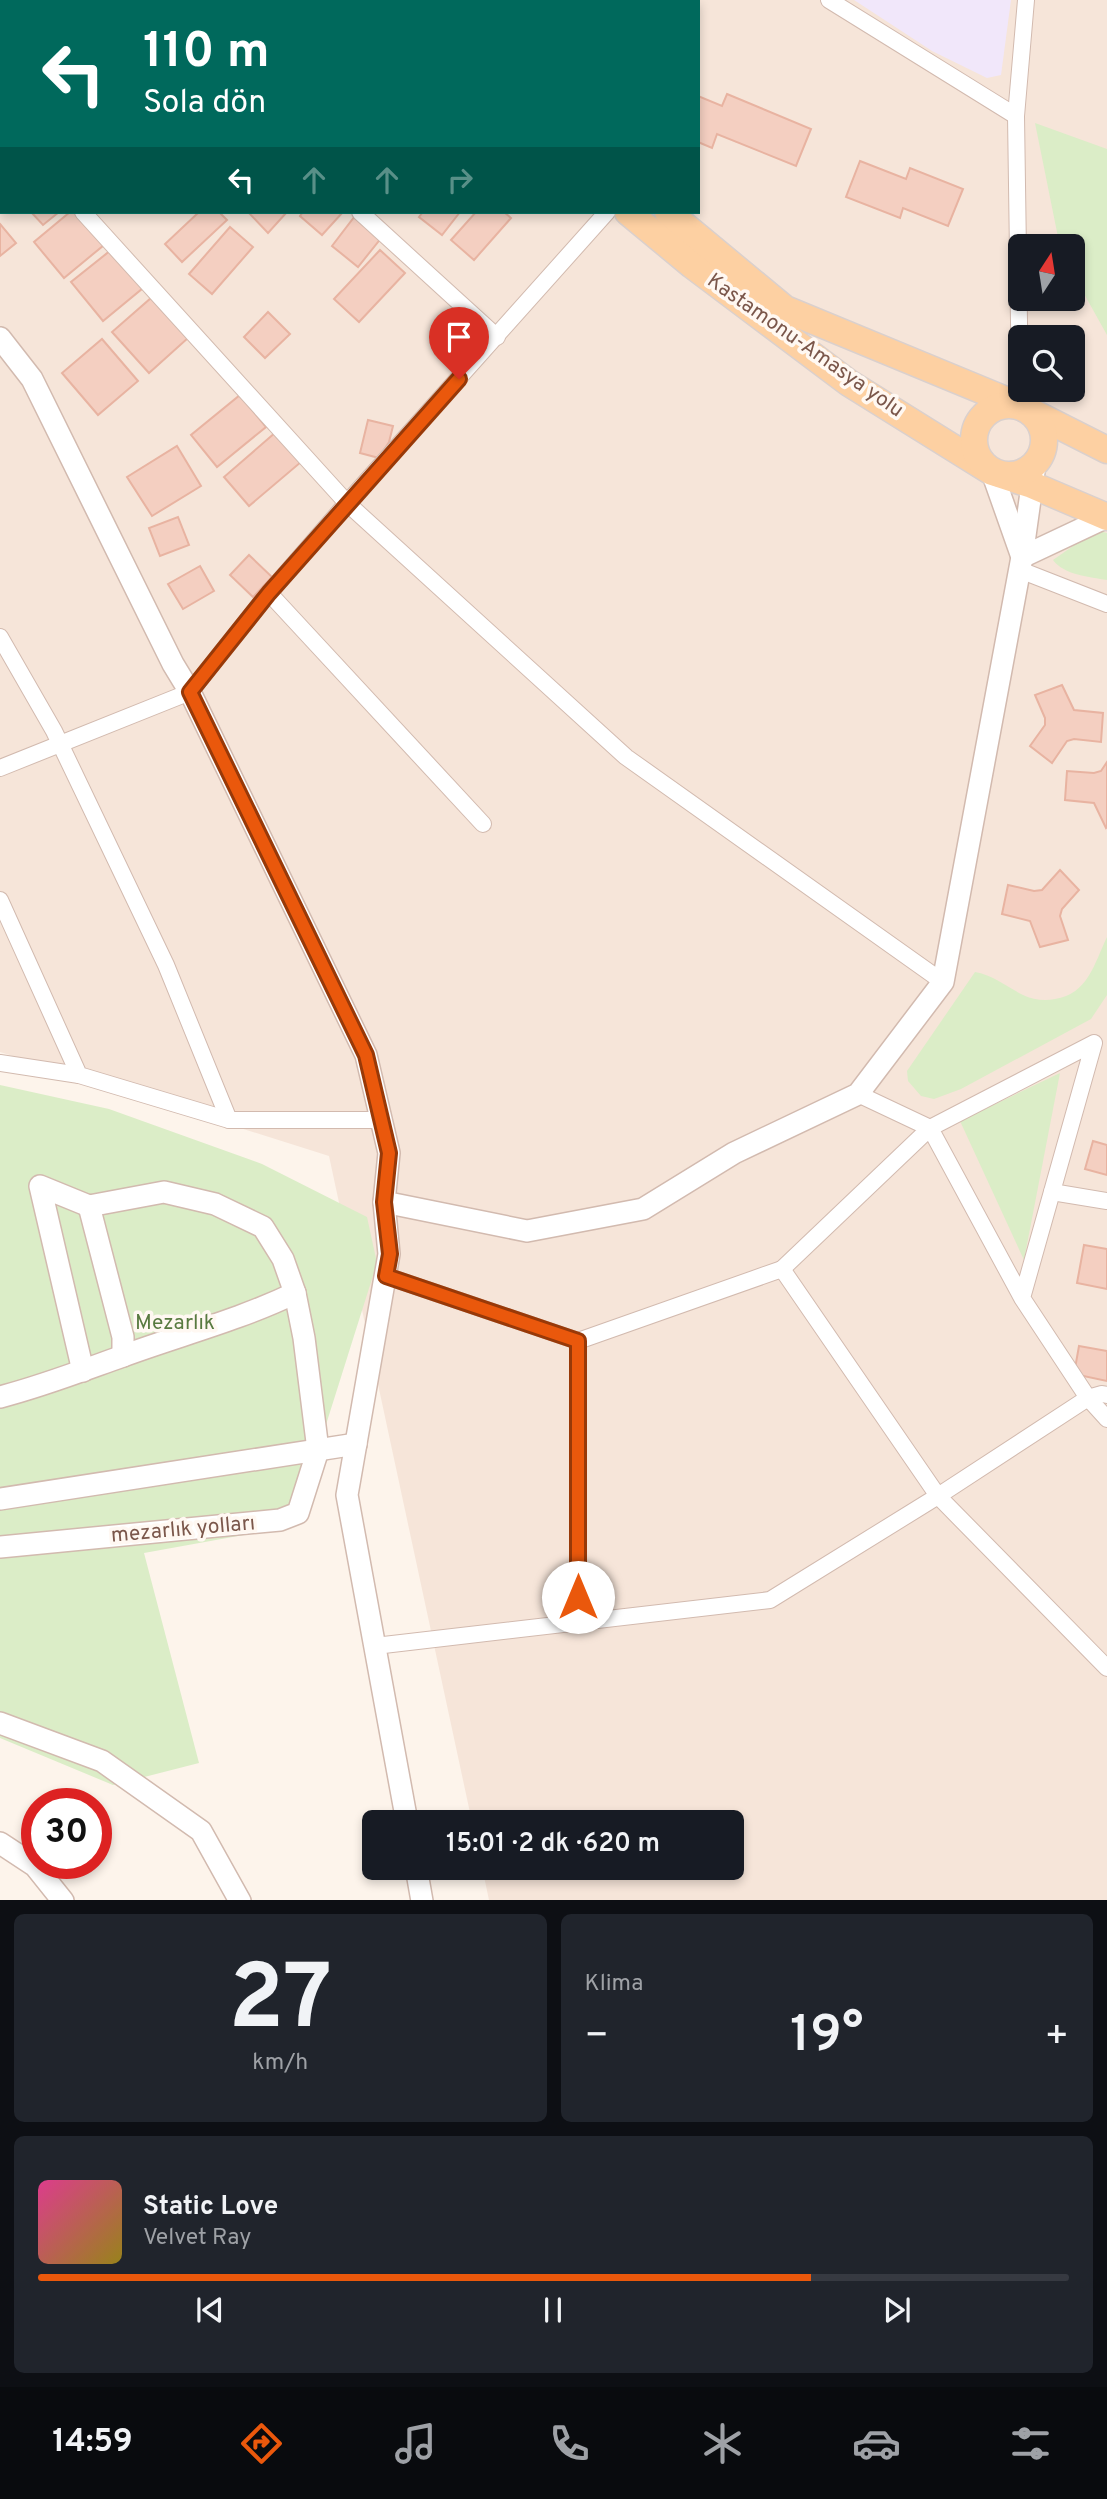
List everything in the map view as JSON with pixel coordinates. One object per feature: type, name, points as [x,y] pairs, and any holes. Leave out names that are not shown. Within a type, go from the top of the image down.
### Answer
[{"type":"main road","name":"Kastamonu-Amasya yolu","points":[[630,214],[692,265],[849,383],[992,472]]},
{"type":"main road","name":"Kastamonu-Amasya yolu","points":[[670,214],[785,309],[1008,391]]},
{"type":"main road","points":[[1011,402],[986,412],[978,421],[973,443],[976,455],[983,465],[992,472],[1003,475],[1026,471],[1107,517]]},
{"type":"main road","points":[[1025,402],[1039,420],[1043,431],[1042,454],[1034,475]]},
{"type":"main road","name":"Kastamonu-Amasya yolu","points":[[1031,402],[1107,450]]},
{"type":"street","points":[[829,0],[1016,116]]},
{"type":"street","points":[[1019,325],[1016,116],[1026,0]]},
{"type":"street","points":[[85,214],[347,503],[626,757],[943,982]]},
{"type":"street","points":[[362,214],[497,337]]},
{"type":"street","points":[[0,768],[190,692],[269,593],[347,503],[605,214]]},
{"type":"street","points":[[0,338],[32,380],[173,664],[190,692],[366,1055],[389,1153],[384,1202],[390,1254],[347,1495],[405,1810]]},
{"type":"street","points":[[992,472],[1021,564],[1107,604]]},
{"type":"street","points":[[384,1202],[527,1231],[643,1209],[734,1153],[858,1094],[943,982],[1021,564],[1034,475]]},
{"type":"street","points":[[1021,564],[1107,517]]},
{"type":"street","points":[[269,593],[483,824]]},
{"type":"street","points":[[0,637],[61,745],[166,965],[229,1120]]},
{"type":"street","points":[[0,900],[79,1075]]},
{"type":"street","points":[[386,1276],[578,1341],[782,1269],[930,1128],[1094,1044],[1107,1032]]},
{"type":"street","points":[[1022,1298],[1094,1044]]},
{"type":"street","points":[[0,1063],[79,1075],[229,1120],[381,1120]]},
{"type":"street","points":[[858,1094],[930,1128],[1022,1298],[1088,1398],[1107,1419]]},
{"type":"street","points":[[83,1371],[40,1186],[89,1206],[123,1337],[123,1356]]},
{"type":"street","name":"mezarlık yolları","points":[[0,1547],[281,1520],[298,1513],[318,1450],[304,1338],[295,1293],[283,1259],[262,1227],[215,1204],[164,1192],[89,1206]]},
{"type":"street","points":[[1052,1192],[1107,1201]]},
{"type":"street","points":[[782,1269],[939,1496],[1107,1668]]},
{"type":"street","points":[[0,1397],[43,1386],[257,1311],[295,1293]]},
{"type":"street","points":[[578,1341],[578,1622]]},
{"type":"street","points":[[375,1646],[770,1600],[939,1496],[1088,1398],[1107,1395]]},
{"type":"street","points":[[0,1499],[356,1444]]},
{"type":"street","points":[[0,1723],[102,1761],[201,1831],[240,1900]]},
{"type":"street","points":[[0,1843],[35,1866],[63,1900]]},
{"type":"street","points":[[418,1880],[422,1900]]},
{"type":"shaded area","points":[[700,0],[1107,0],[1107,1900],[489,1900],[485,1880],[744,1880],[744,1810],[469,1810],[329,1156],[0,1052],[0,214],[700,214]]},
{"type":"shaded area","points":[[854,0],[1011,0],[1001,75],[987,78],[932,51]]},
{"type":"green space","points":[[1035,123],[1107,149],[1107,335],[1085,296],[1085,234],[1057,234]]},
{"type":"green space","points":[[1096,530],[1107,533],[1107,580],[1070,572],[1053,560]]},
{"type":"green space","points":[[1107,937],[1107,995],[1091,1019],[961,1089],[934,1099],[921,1096],[908,1081],[907,1071],[975,972],[994,978],[1027,997],[1039,1000],[1055,999],[1066,996],[1083,984]]},
{"type":"green space","points":[[1060,1073],[1024,1260],[960,1121]]},
{"type":"green space","name":"Mezarlık","points":[[0,1085],[109,1109],[262,1164],[367,1217],[377,1263],[294,1526],[144,1553],[199,1763],[113,1785],[0,1738]]},
{"type":"building","points":[[727,94],[811,129],[796,166],[717,134],[712,148],[700,143],[700,97],[722,106]]},
{"type":"building","points":[[860,161],[906,179],[910,168],[963,189],[948,226],[903,208],[900,218],[846,197]]},
{"type":"building","points":[[33,214],[57,214],[43,225]]},
{"type":"building","points":[[68,214],[78,214],[104,245],[64,278],[34,242]]},
{"type":"building","points":[[197,214],[221,214],[227,220],[182,262],[165,244]]},
{"type":"building","points":[[250,214],[285,214],[268,233]]},
{"type":"building","points":[[302,214],[341,214],[322,235],[300,216]]},
{"type":"building","points":[[421,214],[458,214],[442,235],[419,217]]},
{"type":"building","points":[[474,214],[506,214],[511,218],[474,260],[451,240]]},
{"type":"building","points":[[355,216],[382,237],[358,267],[332,246]]},
{"type":"building","points":[[0,224],[16,243],[0,256]]},
{"type":"building","points":[[230,227],[253,247],[212,294],[189,274]]},
{"type":"building","points":[[111,250],[143,288],[103,321],[71,282]]},
{"type":"building","points":[[380,250],[405,273],[359,322],[334,299]]},
{"type":"building","points":[[151,298],[188,338],[149,373],[112,332]]},
{"type":"building","points":[[268,312],[290,334],[265,358],[244,337]]},
{"type":"building","points":[[102,339],[138,381],[98,415],[62,373]]},
{"type":"building","points":[[240,395],[266,427],[217,467],[191,435]]},
{"type":"building","points":[[368,420],[393,426],[389,442],[379,458],[360,453]]},
{"type":"building","points":[[276,432],[301,462],[249,506],[224,477]]},
{"type":"building","points":[[177,446],[201,486],[152,516],[127,477]]},
{"type":"building","points":[[178,517],[189,545],[160,556],[149,528]]},
{"type":"building","points":[[249,555],[272,577],[253,597],[230,575]]},
{"type":"building","points":[[200,566],[214,591],[183,609],[168,584]]},
{"type":"building","points":[[1062,685],[1074,710],[1103,713],[1101,742],[1074,739],[1067,741],[1052,763],[1030,746],[1045,725],[1045,718],[1035,695]]},
{"type":"building","points":[[1107,762],[1106,828],[1094,803],[1065,800],[1067,771],[1094,773],[1101,771]]},
{"type":"building","points":[[1060,870],[1079,890],[1062,909],[1060,916],[1068,940],[1040,947],[1030,921],[1002,914],[1008,885],[1034,891],[1042,890]]},
{"type":"building","points":[[1093,1141],[1107,1145],[1107,1175],[1085,1169]]},
{"type":"building","points":[[1084,1245],[1107,1249],[1107,1289],[1077,1283]]},
{"type":"building","points":[[1079,1346],[1107,1351],[1107,1381],[1074,1374]]},
{"type":"route","points":[[459,379],[269,593],[190,692],[366,1055],[389,1153],[384,1202],[390,1254],[386,1276],[578,1341],[578,1597]]}]
